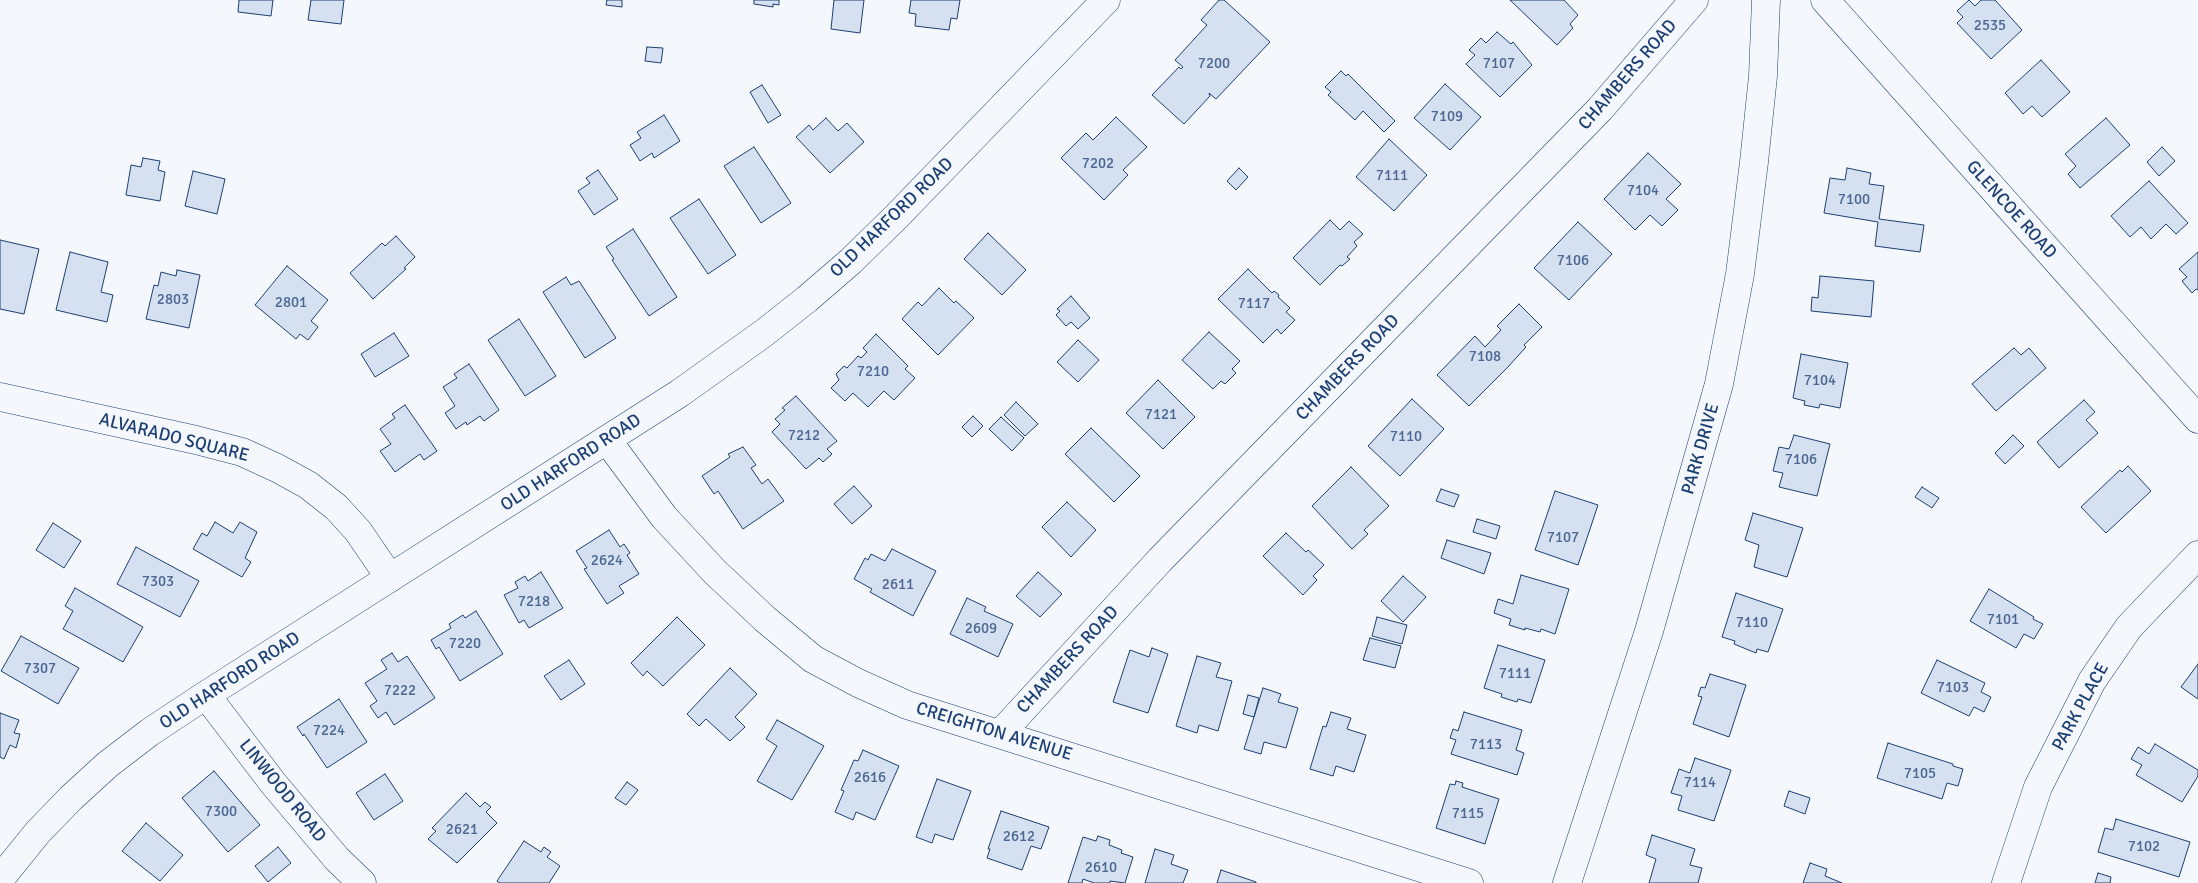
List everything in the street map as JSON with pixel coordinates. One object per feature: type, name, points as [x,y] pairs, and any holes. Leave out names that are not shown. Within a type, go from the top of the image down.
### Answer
[{"type":"street","name":"OLD HARFORD ROAD","points":[[0,879],[70,798],[150,732],[607,440],[718,366],[807,299],[851,261],[897,216],[1106,0]]},
{"type":"street","name":"CHAMBERS ROAD","points":[[1000,734],[1160,560],[1600,109],[1694,0]]},
{"type":"street","name":"PARK DRIVE","points":[[1567,883],[1649,631],[1719,384],[1740,274],[1754,162],[1762,76],[1766,0]]},
{"type":"street","name":"GLENCOE ROAD","points":[[1825,0],[2198,419]]},
{"type":"street","name":"ALVARADO SQUARE","points":[[0,397],[196,440],[242,452],[277,468],[308,486],[336,507],[358,531],[390,578]]},
{"type":"street","name":"CREIGHTON AVENUE","points":[[607,440],[664,517],[708,565],[765,619],[813,659],[858,683],[907,705],[1469,883]]},
{"type":"street","name":"PARK PLACE","points":[[2006,883],[2038,787],[2092,681],[2129,627],[2198,555]]},
{"type":"street","name":"LINWOOD ROAD","points":[[206,695],[273,783],[362,883]]},
{"type":"building","points":[[239,0],[273,0],[271,16],[238,12]]},
{"type":"building","points":[[311,0],[344,0],[341,24],[308,20]]},
{"type":"building","points":[[607,0],[622,0],[622,7],[606,5]]},
{"type":"building","points":[[754,0],[779,0],[779,5],[773,4],[773,7],[754,4]]},
{"type":"building","points":[[834,0],[864,0],[860,33],[831,29]]},
{"type":"building","points":[[911,0],[960,0],[957,19],[951,18],[949,30],[915,26],[916,14],[909,13]]},
{"type":"building","points":[[1219,0],[1224,0],[1270,42],[1216,99],[1209,93],[1210,96],[1184,124],[1152,95],[1179,67],[1181,69],[1183,67],[1175,60],[1207,25],[1201,20]]},
{"type":"building","points":[[1510,0],[1564,0],[1578,15],[1570,24],[1573,28],[1557,45]]},
{"type":"building","points":[[1969,0],[1975,6],[1981,0],[1995,0],[2022,30],[1991,59],[1957,23],[1963,17],[1957,11]]},
{"type":"building","points":[[1497,32],[1511,44],[1513,42],[1532,65],[1500,97],[1466,64],[1475,55],[1469,50],[1481,38],[1486,43]]},
{"type":"building","points":[[647,47],[663,48],[661,63],[645,61]]},
{"type":"building","points":[[2041,60],[2070,92],[2042,117],[2032,106],[2023,114],[2005,93]]},
{"type":"building","points":[[1341,71],[1346,76],[1348,74],[1395,121],[1384,132],[1363,111],[1355,120],[1328,95],[1331,92],[1325,87]]},
{"type":"building","points":[[1445,84],[1481,117],[1450,150],[1414,118]]},
{"type":"building","points":[[762,85],[781,115],[768,123],[750,92]]},
{"type":"building","points":[[664,115],[680,141],[654,158],[652,153],[640,161],[630,145],[641,138],[637,132]]},
{"type":"building","points":[[1116,117],[1147,147],[1123,170],[1128,175],[1104,200],[1061,158],[1086,133],[1093,140]]},
{"type":"building","points":[[826,118],[838,131],[847,123],[864,142],[830,173],[796,137],[809,125],[813,130]]},
{"type":"building","points":[[2106,118],[2130,145],[2080,188],[2068,174],[2076,166],[2065,154]]},
{"type":"building","points":[[1389,139],[1427,175],[1394,211],[1356,177]]},
{"type":"building","points":[[754,147],[791,203],[761,223],[724,166]]},
{"type":"building","points":[[2162,147],[2175,161],[2159,176],[2147,162]]},
{"type":"building","points":[[1648,153],[1681,184],[1666,199],[1678,210],[1662,226],[1650,215],[1635,230],[1604,199]]},
{"type":"building","points":[[143,158],[160,161],[158,170],[165,172],[160,201],[126,195],[131,165],[141,167]]},
{"type":"building","points":[[1239,168],[1248,177],[1236,190],[1227,181]]},
{"type":"building","points":[[1847,168],[1871,173],[1869,184],[1884,186],[1879,219],[1924,225],[1920,252],[1875,246],[1878,222],[1824,213],[1830,178],[1845,180]]},
{"type":"building","points":[[598,170],[618,199],[594,215],[578,191],[590,183],[586,178]]},
{"type":"building","points":[[193,171],[225,179],[217,214],[185,206]]},
{"type":"building","points":[[2149,181],[2188,223],[2176,234],[2166,224],[2151,239],[2141,227],[2130,237],[2111,216]]},
{"type":"building","points":[[699,199],[736,255],[708,274],[670,218]]},
{"type":"building","points":[[1330,220],[1340,230],[1349,221],[1363,234],[1354,242],[1357,246],[1347,257],[1350,259],[1342,266],[1340,265],[1320,285],[1293,258]]},
{"type":"building","points":[[1578,222],[1612,254],[1569,300],[1534,268]]},
{"type":"building","points":[[633,229],[677,297],[649,316],[612,260],[614,259],[606,247]]},
{"type":"building","points":[[988,233],[1026,270],[1002,295],[964,259]]},
{"type":"building","points":[[396,236],[415,257],[404,268],[406,269],[373,299],[350,273],[382,243],[385,246]]},
{"type":"building","points":[[0,240],[39,249],[24,314],[0,309]]},
{"type":"building","points":[[70,252],[108,262],[101,292],[113,295],[107,322],[56,310]]},
{"type":"building","points":[[2198,252],[2198,290],[2196,289],[2192,293],[2182,281],[2187,277],[2179,269]]},
{"type":"building","points":[[287,266],[328,300],[311,321],[318,327],[308,340],[300,334],[296,339],[255,305]]},
{"type":"building","points":[[1248,269],[1272,293],[1274,291],[1279,295],[1278,297],[1290,308],[1286,312],[1295,320],[1281,334],[1277,329],[1263,343],[1218,299]]},
{"type":"building","points":[[177,270],[200,275],[189,328],[146,319],[154,285],[158,286],[161,272],[176,276]]},
{"type":"building","points":[[1820,276],[1874,281],[1871,317],[1811,311],[1812,297],[1818,298]]},
{"type":"building","points":[[566,277],[571,285],[579,281],[616,338],[585,358],[543,292]]},
{"type":"building","points":[[939,288],[954,303],[956,301],[974,318],[938,355],[902,319],[918,302],[922,306]]},
{"type":"building","points":[[1071,296],[1090,318],[1078,329],[1071,322],[1066,326],[1056,315],[1060,311],[1057,309]]},
{"type":"building","points":[[1519,304],[1542,327],[1524,345],[1526,347],[1507,368],[1469,406],[1437,375],[1475,336],[1485,347],[1501,330],[1497,326]]},
{"type":"building","points":[[519,319],[556,376],[525,396],[488,340]]},
{"type":"building","points":[[1209,332],[1240,361],[1232,369],[1236,373],[1225,384],[1221,381],[1213,389],[1182,360]]},
{"type":"building","points":[[394,333],[409,356],[375,377],[361,354]]},
{"type":"building","points":[[876,334],[908,366],[905,369],[915,378],[894,400],[884,391],[868,407],[853,393],[845,401],[831,388],[839,380],[836,374],[844,366],[847,368],[858,356],[861,358],[867,352],[863,348]]},
{"type":"building","points":[[1078,340],[1099,360],[1078,382],[1057,362]]},
{"type":"building","points":[[2014,348],[2021,355],[2029,348],[2046,368],[1996,411],[1972,384]]},
{"type":"building","points":[[1801,354],[1848,363],[1840,408],[1820,404],[1819,408],[1804,405],[1805,401],[1793,398]]},
{"type":"building","points":[[469,364],[499,410],[484,421],[480,416],[467,425],[466,422],[456,429],[445,413],[455,406],[443,387],[457,378],[454,374]]},
{"type":"building","points":[[1158,380],[1195,417],[1163,449],[1126,413]]},
{"type":"building","points":[[796,396],[837,441],[827,449],[832,454],[823,462],[819,458],[806,469],[772,432],[780,424],[775,419],[785,410],[782,408]]},
{"type":"building","points":[[1412,399],[1444,429],[1400,476],[1368,446]]},
{"type":"building","points":[[2084,400],[2095,412],[2086,420],[2098,433],[2059,468],[2037,442]]},
{"type":"building","points":[[1016,402],[1038,424],[1025,436],[1004,415]]},
{"type":"building","points":[[405,405],[437,451],[424,460],[420,454],[395,472],[380,451],[391,444],[380,429],[395,418],[392,414]]},
{"type":"building","points":[[973,416],[983,426],[972,437],[962,427]]},
{"type":"building","points":[[1001,417],[1024,438],[1012,451],[989,429]]},
{"type":"building","points":[[1091,428],[1140,476],[1114,502],[1065,454]]},
{"type":"building","points":[[1794,435],[1830,444],[1817,496],[1779,487],[1783,473],[1773,471],[1779,447],[1789,449]]},
{"type":"building","points":[[2013,435],[2024,446],[2005,464],[1995,453]]},
{"type":"building","points":[[743,447],[756,465],[751,468],[762,484],[768,479],[784,501],[743,529],[718,491],[714,494],[702,476],[730,457],[728,454]]},
{"type":"building","points":[[2128,466],[2151,491],[2106,533],[2081,507],[2120,470],[2122,472]]},
{"type":"building","points":[[1351,467],[1389,506],[1364,530],[1368,534],[1352,549],[1312,506]]},
{"type":"building","points":[[854,486],[872,506],[852,524],[834,504]]},
{"type":"building","points":[[1922,487],[1939,498],[1932,508],[1915,497]]},
{"type":"building","points":[[1441,489],[1459,495],[1454,507],[1436,501]]},
{"type":"building","points":[[1555,491],[1598,505],[1578,565],[1535,550]]},
{"type":"building","points":[[1067,502],[1096,530],[1071,557],[1042,527]]},
{"type":"building","points":[[1753,513],[1803,528],[1787,577],[1754,567],[1759,545],[1745,540]]},
{"type":"building","points":[[1477,519],[1500,526],[1496,539],[1473,532]]},
{"type":"building","points":[[215,522],[233,533],[240,522],[257,532],[245,558],[251,562],[242,577],[193,549],[202,533],[207,536]]},
{"type":"building","points":[[53,523],[81,541],[64,568],[36,550]]},
{"type":"building","points":[[609,530],[620,547],[624,544],[630,553],[627,555],[639,574],[619,586],[624,593],[607,604],[584,569],[587,568],[576,551]]},
{"type":"building","points":[[1286,533],[1306,552],[1308,550],[1324,565],[1313,576],[1317,580],[1303,595],[1263,556]]},
{"type":"building","points":[[1447,540],[1491,553],[1484,574],[1441,558]]},
{"type":"building","points":[[136,547],[199,581],[180,617],[117,584]]},
{"type":"building","points":[[892,549],[936,571],[913,616],[870,592],[872,589],[854,579],[865,558],[868,560],[871,554],[885,561]]},
{"type":"building","points":[[541,572],[563,608],[529,628],[524,620],[519,623],[504,595],[518,588],[515,582],[525,576],[528,581]]},
{"type":"building","points":[[1038,572],[1062,594],[1040,617],[1016,596]]},
{"type":"building","points":[[1521,575],[1569,589],[1555,634],[1541,629],[1540,632],[1509,625],[1511,619],[1494,613],[1498,599],[1513,604]]},
{"type":"building","points":[[1403,576],[1426,597],[1403,622],[1381,601]]},
{"type":"building","points":[[75,588],[143,627],[123,662],[63,629],[73,611],[65,606]]},
{"type":"building","points":[[1989,589],[2043,624],[2034,639],[2024,634],[2016,648],[1970,621]]},
{"type":"building","points":[[1736,593],[1783,609],[1768,652],[1757,649],[1756,653],[1734,644],[1735,641],[1722,637]]},
{"type":"building","points":[[967,598],[986,607],[984,611],[1013,624],[998,657],[950,634]]},
{"type":"building","points":[[476,611],[503,654],[460,681],[439,647],[436,649],[431,640],[451,628],[449,624],[463,615],[465,618]]},
{"type":"building","points":[[677,617],[705,645],[663,686],[647,671],[643,676],[631,663]]},
{"type":"building","points":[[1377,617],[1407,625],[1402,644],[1372,636]]},
{"type":"building","points":[[21,636],[79,668],[58,704],[1,671]]},
{"type":"building","points":[[1370,638],[1401,646],[1395,668],[1363,660]]},
{"type":"building","points":[[1498,645],[1545,660],[1531,703],[1518,699],[1517,702],[1501,697],[1502,694],[1484,688]]},
{"type":"building","points":[[1152,648],[1168,654],[1148,713],[1113,702],[1130,650],[1149,657]]},
{"type":"building","points":[[392,653],[398,662],[407,656],[435,698],[394,725],[386,712],[378,718],[370,706],[377,701],[365,683],[387,669],[381,660]]},
{"type":"building","points":[[1197,656],[1221,663],[1216,677],[1232,681],[1218,731],[1199,725],[1197,733],[1176,726]]},
{"type":"building","points":[[569,660],[585,684],[561,700],[544,676]]},
{"type":"building","points":[[1937,660],[1985,683],[1981,692],[1991,697],[1984,712],[1974,707],[1969,716],[1921,693]]},
{"type":"building","points":[[2198,664],[2198,699],[2181,687]]},
{"type":"building","points":[[730,668],[757,694],[735,717],[745,727],[730,741],[706,719],[699,726],[687,714]]},
{"type":"building","points":[[1710,674],[1746,685],[1729,737],[1693,724],[1702,697],[1698,696],[1701,687],[1705,688]]},
{"type":"building","points":[[1263,688],[1281,694],[1278,702],[1298,708],[1286,748],[1264,742],[1261,754],[1244,749]]},
{"type":"building","points":[[1248,695],[1259,698],[1254,717],[1243,714]]},
{"type":"building","points":[[339,699],[367,742],[327,768],[304,734],[303,736],[297,727]]},
{"type":"building","points":[[1331,712],[1351,718],[1347,729],[1366,735],[1354,772],[1336,766],[1333,776],[1310,769],[1323,726],[1326,727]]},
{"type":"building","points":[[1464,712],[1522,730],[1516,750],[1524,753],[1517,775],[1451,754],[1456,740],[1450,738],[1453,729],[1458,731]]},
{"type":"building","points":[[0,713],[19,720],[14,733],[20,734],[16,748],[10,745],[4,759],[0,757]]},
{"type":"building","points":[[777,720],[824,746],[792,800],[757,781],[777,746],[766,739]]},
{"type":"building","points":[[1888,743],[1963,769],[1958,786],[1947,783],[1942,799],[1877,778]]},
{"type":"building","points":[[2155,744],[2198,770],[2198,776],[2182,802],[2136,775],[2142,765],[2131,759],[2138,747],[2149,754]]},
{"type":"building","points":[[863,750],[899,766],[875,820],[856,812],[853,820],[835,812],[844,791],[841,790],[854,760],[858,761]]},
{"type":"building","points":[[1695,758],[1731,770],[1714,821],[1678,810],[1682,796],[1671,793],[1679,769],[1690,773]]},
{"type":"building","points":[[214,771],[260,825],[228,852],[182,798]]},
{"type":"building","points":[[385,774],[403,801],[374,820],[356,793]]},
{"type":"building","points":[[937,779],[971,791],[953,840],[935,834],[932,843],[916,837]]},
{"type":"building","points":[[1456,781],[1463,783],[1462,787],[1499,799],[1485,844],[1436,828],[1450,784],[1455,785]]},
{"type":"building","points":[[627,782],[638,790],[626,805],[615,798]]},
{"type":"building","points":[[1789,791],[1810,798],[1805,814],[1784,806]]},
{"type":"building","points":[[466,793],[480,807],[485,802],[491,807],[486,812],[497,823],[457,863],[428,839],[436,831],[432,828]]},
{"type":"building","points":[[1001,811],[1049,827],[1041,849],[1031,846],[1022,870],[987,858],[990,849],[988,849]]},
{"type":"building","points":[[2116,819],[2190,842],[2179,877],[2098,852],[2105,828],[2113,830]]},
{"type":"building","points":[[146,823],[183,855],[160,881],[122,851]]},
{"type":"building","points":[[1652,835],[1695,849],[1690,865],[1702,868],[1698,883],[1649,883],[1656,859],[1646,855]]},
{"type":"building","points":[[1098,836],[1110,840],[1109,845],[1122,850],[1121,853],[1133,857],[1125,883],[1110,881],[1110,883],[1094,883],[1083,879],[1082,883],[1068,883],[1083,837],[1096,841]]},
{"type":"building","points":[[524,841],[541,852],[544,847],[551,852],[547,857],[560,866],[549,883],[500,883],[497,881]]},
{"type":"building","points":[[278,847],[291,863],[268,882],[255,866]]},
{"type":"building","points":[[1155,849],[1174,855],[1171,864],[1188,870],[1183,883],[1145,883]]},
{"type":"building","points":[[1810,863],[1827,869],[1825,876],[1842,883],[1803,883]]},
{"type":"building","points":[[1221,870],[1256,882],[1256,883],[1217,883]]},
{"type":"building","points":[[2098,873],[2111,877],[2110,883],[2095,883]]}]
